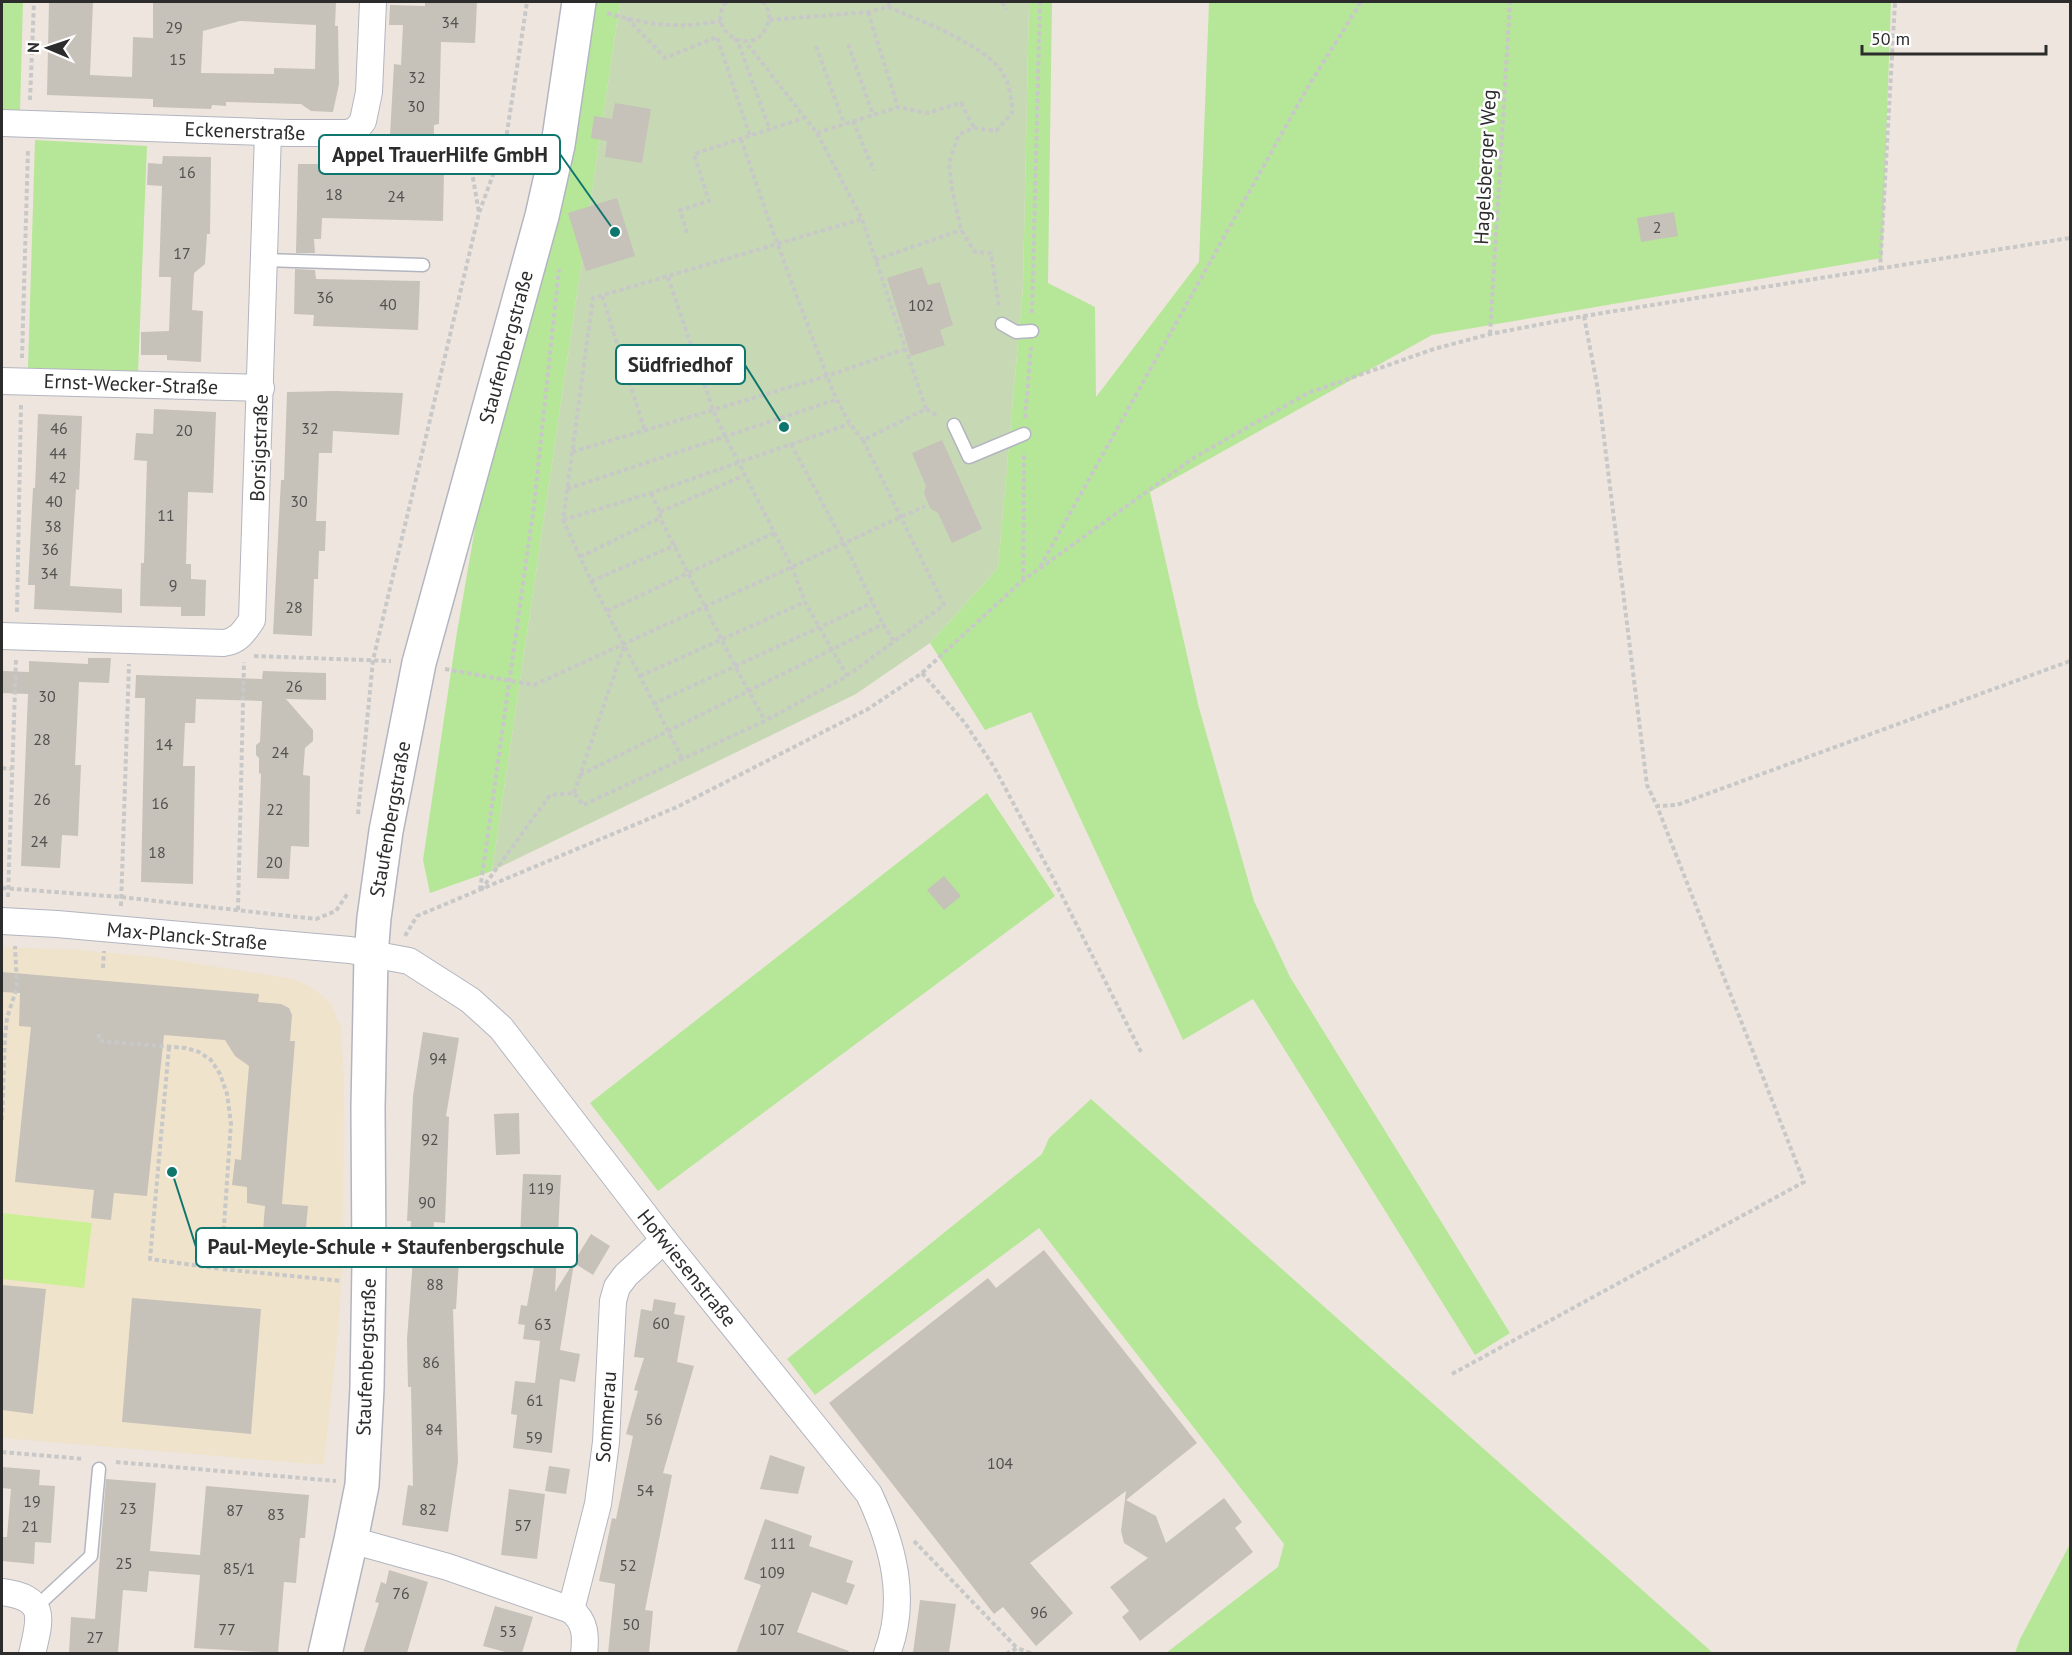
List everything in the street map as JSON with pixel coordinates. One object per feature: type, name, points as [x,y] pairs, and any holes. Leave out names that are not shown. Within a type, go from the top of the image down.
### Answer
[{"type":"street","points":[[356,130],[363,121],[368,102],[373,2]]},
{"type":"street","name":"Staufenbergstraße","points":[[326,1653],[362,1485],[369,1283],[368,1108],[382,956],[374,918],[386,831],[418,663],[542,216],[558,145],[579,3]]},
{"type":"street","name":"Eckenerstraße","points":[[2,123],[334,134],[356,130]]},
{"type":"street","name":"Borsigstraße","points":[[9,636],[232,642],[240,637],[252,620],[268,132]]},
{"type":"street","name":"Ernst-Wecker-Straße","points":[[11,381],[261,388]]},
{"type":"street","name":"Max-Planck-Straße","points":[[8,922],[350,950],[382,956]]},
{"type":"street","name":"Hofwiesenstraße","points":[[382,956],[409,961],[470,1000],[501,1028],[664,1240],[869,1494],[884,1525],[894,1562],[897,1602],[892,1641],[887,1653]]},
{"type":"street","name":"Sommerau","points":[[571,1610],[589,1544],[602,1473],[613,1301],[617,1287],[626,1275],[664,1240]]},
{"type":"street","points":[[351,1540],[448,1567],[571,1610],[577,1615],[585,1631],[584,1653]]},
{"type":"street","points":[[2,1592],[26,1597],[36,1607],[39,1622],[32,1653]]},
{"type":"lane","points":[[264,260],[423,264]]},
{"type":"lane","points":[[1002,324],[1016,332],[1032,331]]},
{"type":"lane","points":[[954,425],[969,457],[1024,434]]},
{"type":"lane","points":[[36,1607],[91,1556],[100,1464]]},
{"type":"path","points":[[2,1120],[4,1037],[7,1018],[17,987],[8,922],[11,769],[9,636],[11,381],[29,124],[34,2]]},
{"type":"path","points":[[357,821],[374,660],[479,213],[506,139],[526,2]]},
{"type":"path","points":[[726,2],[723,6],[721,21],[725,31],[738,42],[770,130]]},
{"type":"path","points":[[732,38],[745,41],[755,39],[764,33],[769,20],[768,8],[763,2]]},
{"type":"path","points":[[1002,2],[1006,10]]},
{"type":"path","points":[[1036,104],[1040,2]]},
{"type":"path","points":[[1039,569],[1306,90],[1361,2]]},
{"type":"path","name":"Hagelsberger Weg","points":[[1490,334],[1510,2]]},
{"type":"path","points":[[1880,270],[1895,2]]},
{"type":"path","points":[[579,3],[627,18],[666,26],[692,26],[721,21]]},
{"type":"path","points":[[769,20],[868,12],[889,4],[977,49],[1000,68],[1012,95],[1012,113],[996,131],[974,128],[958,134],[949,163],[961,230],[975,252],[991,253],[1002,324]]},
{"type":"path","points":[[868,12],[898,107]]},
{"type":"path","points":[[627,18],[665,58],[717,37],[750,136]]},
{"type":"path","points":[[745,41],[817,133],[862,219],[926,409],[863,440]]},
{"type":"path","points":[[848,45],[873,115]]},
{"type":"path","points":[[816,46],[844,124]]},
{"type":"path","points":[[817,133],[898,107],[927,113],[961,103],[974,128]]},
{"type":"path","points":[[687,233],[680,210],[709,201],[694,154],[804,118]]},
{"type":"path","points":[[853,121],[874,171]]},
{"type":"path","points":[[356,130],[372,148],[387,151],[469,155],[506,139],[558,145]]},
{"type":"path","points":[[574,793],[584,805],[681,758],[765,722],[847,676],[944,605],[863,440],[849,424],[835,400],[741,139]]},
{"type":"path","points":[[469,155],[479,213]]},
{"type":"path","points":[[681,758],[591,581],[563,520],[593,298],[862,219]]},
{"type":"path","points":[[874,260],[961,230]]},
{"type":"path","points":[[382,956],[417,916],[677,807],[868,709],[922,673],[1023,580],[1195,457],[1308,393],[1434,349],[1490,334],[1584,316],[2070,238]]},
{"type":"path","points":[[480,891],[534,505],[560,262]]},
{"type":"path","points":[[668,277],[713,410],[744,476],[792,567],[805,602],[847,676]]},
{"type":"path","points":[[602,296],[645,431]]},
{"type":"path","points":[[1452,1374],[1804,1182],[1647,785],[1631,641],[1598,390],[1584,316]]},
{"type":"path","points":[[572,452],[827,376],[906,349]]},
{"type":"path","points":[[567,489],[835,400]]},
{"type":"path","points":[[563,520],[651,493],[849,424]]},
{"type":"path","points":[[791,444],[894,642]]},
{"type":"path","points":[[660,512],[744,476]]},
{"type":"path","points":[[651,493],[660,512],[660,518],[676,545],[765,722]]},
{"type":"path","points":[[237,940],[244,656],[418,663],[534,685],[925,506]]},
{"type":"path","points":[[580,557],[660,518]]},
{"type":"path","points":[[607,611],[774,533]]},
{"type":"path","points":[[591,581],[676,545]]},
{"type":"path","points":[[640,676],[805,602]]},
{"type":"path","points":[[653,704],[872,603]]},
{"type":"path","points":[[580,775],[883,624]]},
{"type":"path","points":[[120,930],[130,641]]},
{"type":"path","points":[[574,793],[624,645]]},
{"type":"path","points":[[1657,806],[1677,805],[2070,661]]},
{"type":"path","points":[[922,673],[965,723],[994,767],[1057,885],[1141,1052]]},
{"type":"path","points":[[2,768],[11,769]]},
{"type":"path","points":[[480,891],[550,795],[574,793]]},
{"type":"path","points":[[2,888],[121,897],[316,918],[336,911],[350,890]]},
{"type":"path","points":[[99,1034],[99,1041],[186,1048],[199,1052],[211,1060],[220,1074],[227,1094],[231,1123],[220,1269]]},
{"type":"path","points":[[169,1047],[150,1259],[220,1269],[369,1283]]},
{"type":"path","points":[[2,1452],[100,1464],[338,1481],[336,1492]]},
{"type":"path","points":[[910,1537],[1017,1648],[1033,1653]]},
{"type":"path","points":[[1006,1653],[1017,1648]]},
{"type":"shaded area","points":[[2,947],[79,950],[156,957],[293,979],[312,987],[331,1003],[341,1028],[344,1078],[343,1266],[324,1465],[2,1438]]},
{"type":"green space","points":[[2,2],[23,2],[20,111],[2,111]]},
{"type":"green space","points":[[564,2],[620,2],[492,871],[430,893],[423,860],[456,638]]},
{"type":"green space","points":[[620,2],[1029,2],[1023,286],[998,568],[930,643],[856,694],[492,871]]},
{"type":"green space","points":[[1029,2],[1052,2],[1048,283],[1095,307],[1096,397],[1199,262],[1209,2],[1891,2],[1882,258],[1432,335],[1150,492],[1199,708],[1254,901],[1290,977],[1510,1333],[1475,1355],[1253,999],[1183,1040],[1031,712],[985,730],[930,643],[998,568],[1023,286]]},
{"type":"green space","points":[[35,140],[147,146],[138,372],[28,368]]},
{"type":"green space","points":[[987,793],[1055,896],[658,1191],[590,1103]]},
{"type":"green space","points":[[1091,1099],[1713,1653],[1166,1653],[1278,1567],[1284,1544],[1039,1228],[815,1395],[787,1359],[1042,1154],[1049,1138]]},
{"type":"green space","points":[[2,1213],[92,1223],[84,1288],[2,1279]]},
{"type":"green space","points":[[2070,1544],[2070,1653],[2015,1653],[2020,1639]]},
{"type":"building","points":[[49,2],[93,2],[90,75],[132,77],[133,37],[153,38],[153,2],[336,2],[335,26],[338,26],[339,84],[333,112],[311,111],[301,104],[226,102],[226,106],[212,105],[211,109],[153,107],[153,99],[47,95]],"holes":[[[240,21],[316,25],[315,69],[274,68],[274,74],[201,73],[203,31]]]},
{"type":"building","points":[[425,2],[477,2],[475,43],[441,42],[439,124],[434,125],[433,172],[444,173],[443,221],[322,218],[321,239],[314,239],[315,253],[296,253],[298,164],[323,164],[323,170],[388,171],[394,64],[401,65],[403,25],[389,25],[390,5],[425,6]]},
{"type":"building","points":[[615,103],[651,109],[642,163],[605,157],[607,141],[591,138],[594,116],[612,119]]},
{"type":"building","points":[[163,156],[211,157],[210,234],[207,234],[205,264],[194,273],[192,310],[203,311],[201,362],[167,360],[167,355],[141,355],[141,332],[169,331],[171,277],[159,277],[162,186],[147,185],[148,163],[162,164]]},
{"type":"building","points":[[617,198],[635,256],[586,271],[568,213]]},
{"type":"building","points":[[1674,212],[1678,236],[1641,242],[1637,218]]},
{"type":"building","points":[[922,267],[928,285],[940,282],[953,325],[940,330],[945,345],[911,356],[887,278]]},
{"type":"building","points":[[295,269],[315,270],[316,279],[420,281],[418,330],[313,326],[314,315],[294,314]]},
{"type":"building","points":[[287,392],[403,393],[399,435],[333,431],[332,453],[319,453],[316,521],[326,521],[325,551],[319,551],[318,579],[314,579],[312,636],[273,634],[281,480],[284,480]]},
{"type":"building","points":[[154,409],[216,412],[213,493],[188,492],[186,564],[191,564],[191,579],[206,580],[205,616],[181,616],[181,607],[140,606],[141,563],[144,563],[147,461],[134,460],[136,433],[153,434]]},
{"type":"building","points":[[38,414],[82,416],[79,490],[76,489],[70,586],[122,589],[122,613],[34,609],[35,585],[28,585]]},
{"type":"building","points":[[942,440],[982,529],[952,543],[938,513],[930,508],[924,493],[926,486],[912,453]]},
{"type":"building","points":[[88,658],[111,658],[109,683],[79,682],[75,765],[81,765],[78,836],[62,835],[60,868],[21,866],[28,694],[2,693],[2,671],[29,672],[29,661],[88,664]]},
{"type":"building","points":[[263,671],[326,673],[326,700],[286,699],[313,730],[313,741],[305,748],[303,775],[310,776],[309,847],[291,846],[289,879],[257,878],[261,774],[259,773],[256,745],[260,742],[262,701],[196,699],[195,723],[185,723],[183,766],[195,766],[193,884],[141,882],[145,698],[135,698],[136,675],[262,679]]},
{"type":"building","points":[[944,876],[961,896],[944,910],[927,890]]},
{"type":"building","points":[[2,972],[259,994],[258,1002],[281,1004],[289,1008],[292,1015],[290,1041],[295,1041],[282,1204],[308,1206],[304,1248],[262,1244],[265,1206],[247,1203],[247,1187],[232,1185],[235,1159],[241,1160],[249,1066],[235,1056],[225,1040],[164,1035],[147,1196],[114,1193],[111,1220],[91,1218],[94,1190],[15,1182],[31,1027],[19,1026],[20,993],[2,992]]},
{"type":"building","points":[[423,1032],[459,1038],[446,1116],[449,1117],[445,1223],[434,1222],[431,1260],[459,1261],[456,1309],[453,1309],[458,1462],[448,1532],[402,1525],[408,1485],[413,1486],[411,1387],[408,1387],[407,1339],[413,1259],[409,1259],[411,1221],[407,1221],[413,1096]]},
{"type":"building","points":[[519,1113],[520,1154],[496,1155],[494,1114]]},
{"type":"building","points":[[523,1174],[561,1175],[555,1292],[591,1234],[610,1246],[593,1275],[574,1263],[560,1350],[580,1354],[575,1382],[560,1379],[552,1453],[513,1448],[517,1415],[511,1414],[515,1381],[535,1383],[540,1341],[523,1339],[525,1325],[518,1324],[521,1305],[527,1306],[539,1239],[520,1238]]},
{"type":"building","points":[[1044,1250],[1197,1443],[1126,1500],[1156,1516],[1166,1543],[1224,1498],[1242,1522],[1235,1528],[1253,1552],[1140,1641],[1122,1617],[1129,1611],[1110,1587],[1148,1558],[1124,1543],[1121,1531],[1126,1491],[1030,1563],[1073,1613],[1036,1646],[1003,1607],[994,1614],[829,1403],[988,1278],[996,1288]]},
{"type":"building","points":[[2,1285],[46,1289],[33,1414],[2,1410]]},
{"type":"building","points":[[132,1298],[261,1309],[251,1434],[122,1422]]},
{"type":"building","points":[[654,1299],[676,1303],[674,1314],[685,1316],[677,1362],[694,1366],[663,1473],[672,1475],[645,1610],[653,1611],[649,1653],[608,1653],[615,1584],[599,1581],[612,1518],[616,1519],[633,1436],[626,1434],[638,1391],[634,1390],[644,1358],[634,1357],[641,1309],[652,1311]]},
{"type":"building","points":[[770,1455],[805,1467],[798,1494],[760,1489]]},
{"type":"building","points":[[549,1466],[570,1469],[566,1494],[545,1491]]},
{"type":"building","points":[[2,1467],[40,1470],[39,1485],[55,1486],[51,1543],[35,1542],[34,1564],[2,1561],[2,1537],[7,1537],[11,1489],[2,1488]]},
{"type":"building","points":[[106,1479],[156,1483],[150,1551],[200,1555],[206,1486],[309,1495],[305,1538],[300,1538],[296,1583],[284,1582],[278,1653],[194,1648],[200,1575],[149,1571],[147,1592],[123,1590],[118,1653],[69,1653],[71,1617],[95,1619]]},
{"type":"building","points":[[509,1489],[545,1494],[537,1559],[501,1555]]},
{"type":"building","points":[[765,1519],[812,1536],[809,1546],[853,1561],[846,1582],[855,1585],[847,1605],[812,1592],[797,1632],[849,1651],[848,1653],[736,1653],[761,1585],[744,1579]]},
{"type":"building","points":[[389,1570],[428,1582],[407,1653],[363,1653],[379,1603],[375,1602],[381,1582],[386,1584]]},
{"type":"building","points":[[920,1600],[956,1604],[949,1653],[913,1653]]},
{"type":"building","points":[[495,1606],[533,1617],[522,1653],[509,1653],[483,1646]]},
{"type":"place","name":"Appel TrauerHilfe GmbH","points":[[615,232]]},
{"type":"place","name":"Südfriedhof","points":[[784,427]]},
{"type":"place","name":"Paul-Meyle-Schule + Staufenbergschule","points":[[172,1172]]}]
